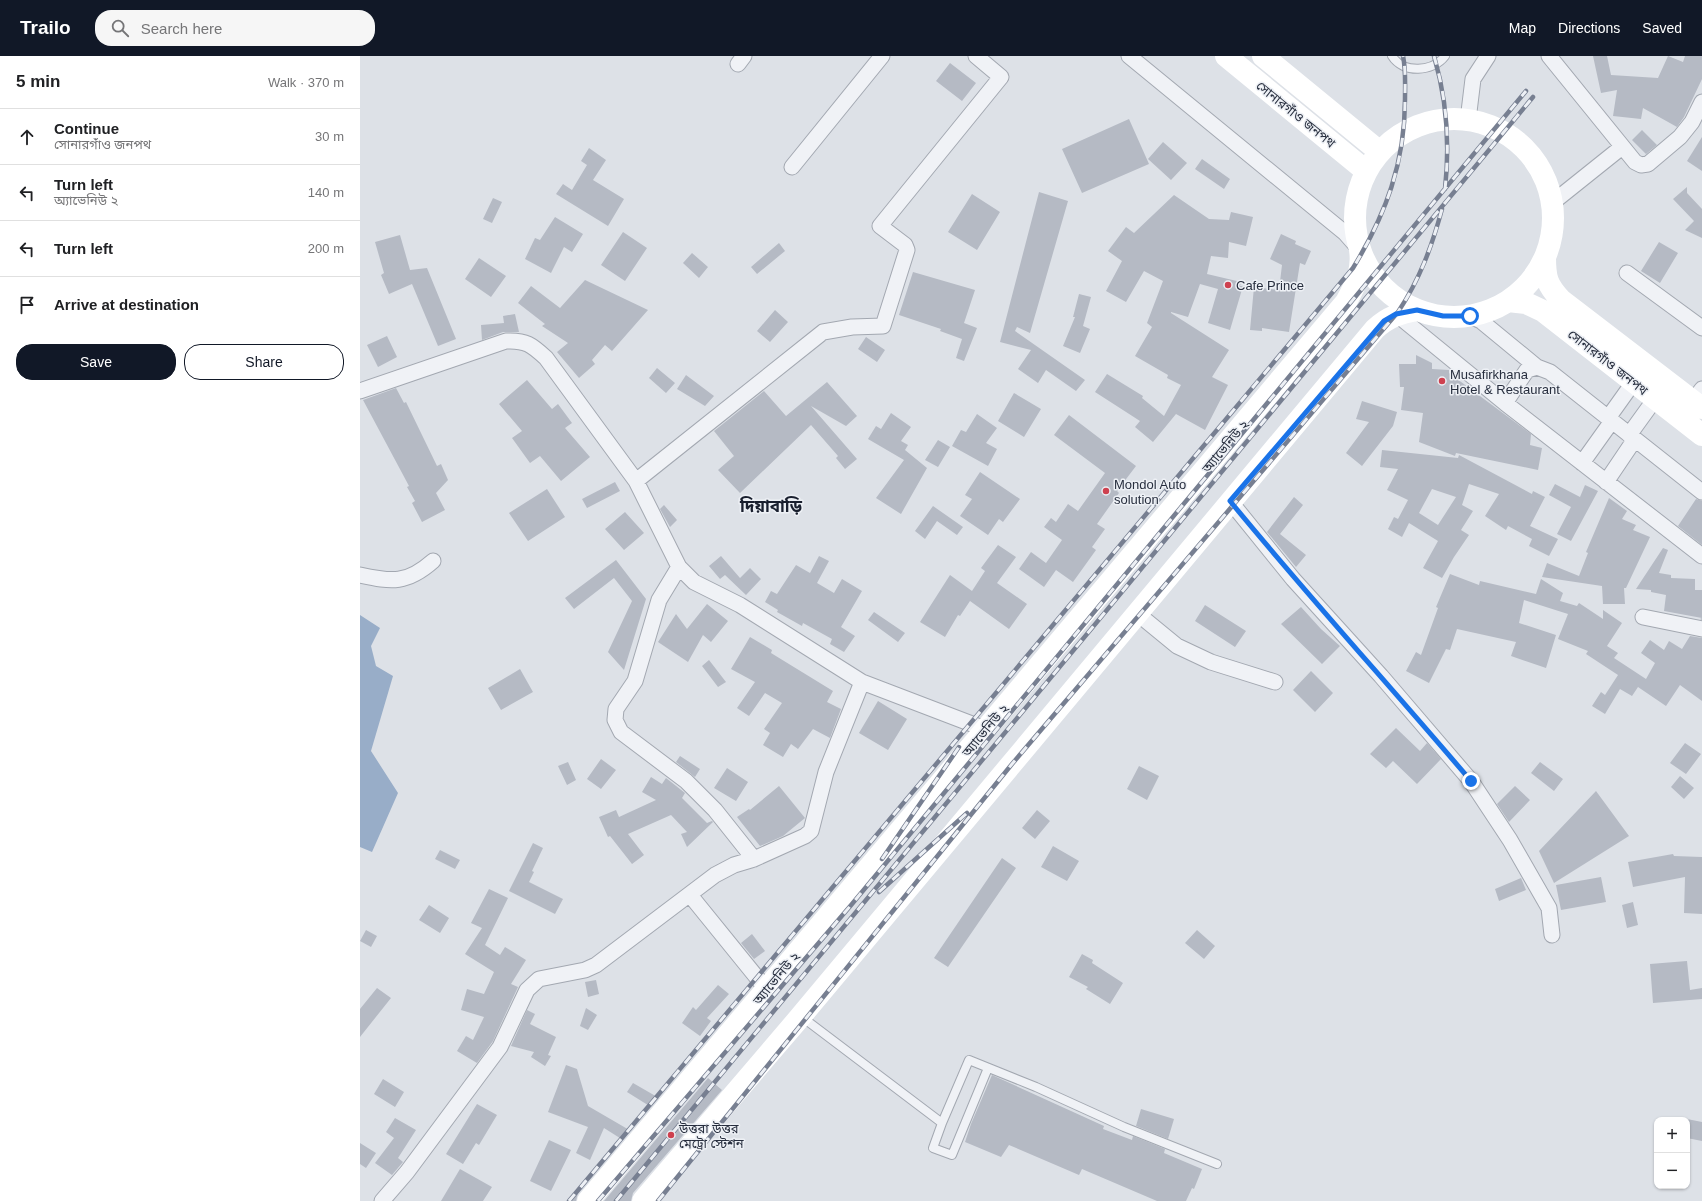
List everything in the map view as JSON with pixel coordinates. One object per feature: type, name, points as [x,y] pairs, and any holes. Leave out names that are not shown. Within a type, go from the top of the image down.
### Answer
[{"type":"main road","name":"সোনারগাঁও জনপথ","points":[[1226,56],[1366,171]]},
{"type":"main road","name":"সোনারগাঁও জনপথ","points":[[1263,56],[1380,152]]},
{"type":"main road","name":"সোনারগাঁও জনপথ","points":[[1436,120],[1468,120],[1492,127],[1514,139],[1532,157],[1545,179],[1552,203],[1552,233],[1545,257],[1530,282],[1508,301],[1490,310],[1470,316],[1443,316],[1417,310],[1393,295],[1373,275],[1360,250],[1355,224],[1357,196],[1366,171],[1380,152],[1405,131],[1436,120]]},
{"type":"main road","name":"অ্যাভেনিউ ২","points":[[588,1201],[1346,302],[1360,273],[1362,262],[1360,250]]},
{"type":"main road","name":"সোনারগাঁও জনপথ","points":[[1545,257],[1545,275],[1551,289],[1561,300],[1699,399]]},
{"type":"main road","name":"সোনারগাঁও জনপথ","points":[[1508,301],[1526,304],[1543,311],[1633,383],[1702,435]]},
{"type":"main road","points":[[643,1201],[801,1016],[1375,329],[1384,321],[1396,314],[1417,310]]},
{"type":"street","points":[[792,167],[882,56]]},
{"type":"street","points":[[636,481],[823,332],[852,327],[883,326],[907,250],[905,245],[880,226],[1001,77],[976,56]]},
{"type":"street","points":[[1129,56],[1345,233],[1360,250]]},
{"type":"street","points":[[1549,56],[1622,147],[1635,162],[1641,165],[1648,164],[1680,137],[1692,122],[1702,102]]},
{"type":"street","points":[[1468,120],[1474,79],[1484,57]]},
{"type":"street","points":[[1552,203],[1622,147]]},
{"type":"street","points":[[1627,273],[1702,328]]},
{"type":"street","points":[[1396,314],[1505,403],[1702,556]]},
{"type":"street","points":[[1470,316],[1481,321],[1536,367],[1550,372],[1702,492]]},
{"type":"street","points":[[360,390],[506,341],[520,340],[533,346],[546,358],[636,481],[679,567],[694,582],[740,605],[862,682],[985,729]]},
{"type":"street","points":[[1505,403],[1526,370],[1536,367]]},
{"type":"street","points":[[1582,463],[1633,383]]},
{"type":"street","points":[[1606,482],[1655,399]]},
{"type":"street","points":[[1230,501],[1293,579],[1381,676],[1471,781],[1510,840],[1549,908],[1552,935]]},
{"type":"street","points":[[360,575],[387,581],[405,578],[422,571],[433,561]]},
{"type":"street","points":[[679,567],[659,600],[636,681],[616,709],[615,720],[621,732],[686,781],[715,810],[754,859]]},
{"type":"street","points":[[1138,614],[1177,646],[1212,662],[1275,682]]},
{"type":"street","points":[[1643,617],[1702,629]]},
{"type":"street","points":[[382,1201],[407,1172],[500,1046],[527,990],[539,979],[585,970],[596,965],[715,875],[734,865],[754,859],[811,831],[826,772],[862,682]]},
{"type":"street","points":[[690,895],[767,990]]},
{"type":"lane","points":[[1392,56],[1401,65],[1420,69],[1438,62],[1445,56]]},
{"type":"lane","points":[[801,1016],[942,1123]]},
{"type":"lane","points":[[988,1068],[952,1156],[933,1148],[942,1123],[970,1060],[1036,1086],[1124,1127],[1217,1164]]},
{"type":"water","points":[[360,615],[380,628],[371,646],[376,666],[393,676],[371,751],[398,793],[372,852],[360,847]]},
{"type":"building","points":[[1593,56],[1607,56],[1611,75],[1658,78],[1668,56],[1683,62],[1685,56],[1702,56],[1702,79],[1684,117],[1677,127],[1643,108],[1641,119],[1613,116],[1617,90],[1601,93]]},
{"type":"building","points":[[950,63],[976,83],[962,101],[936,81]]},
{"type":"building","points":[[1129,119],[1149,164],[1082,193],[1062,149]]},
{"type":"building","points":[[1642,130],[1657,145],[1646,154],[1632,140]]},
{"type":"building","points":[[1702,137],[1702,171],[1687,161]]},
{"type":"building","points":[[1163,142],[1187,163],[1171,180],[1148,159]]},
{"type":"building","points":[[589,148],[606,160],[593,180],[624,199],[608,226],[556,194],[563,184],[572,190],[587,165],[581,161]]},
{"type":"building","points":[[1202,159],[1230,179],[1224,189],[1195,169]]},
{"type":"building","points":[[1687,187],[1687,193],[1702,209],[1702,238],[1685,230],[1694,221],[1673,199]]},
{"type":"building","points":[[1039,192],[1068,201],[1030,333],[1017,327],[1015,331],[1085,380],[1076,391],[1046,370],[1038,383],[1018,369],[1031,350],[1000,342]]},
{"type":"building","points":[[972,194],[1000,212],[977,250],[948,232]]},
{"type":"building","points":[[1174,195],[1209,219],[1229,220],[1231,212],[1253,217],[1246,246],[1229,242],[1228,258],[1211,256],[1207,274],[1241,282],[1240,286],[1243,286],[1230,330],[1208,323],[1218,289],[1200,284],[1188,317],[1171,312],[1229,350],[1212,377],[1228,385],[1205,430],[1176,414],[1153,442],[1135,427],[1140,421],[1095,392],[1107,374],[1143,396],[1142,398],[1164,416],[1181,385],[1167,378],[1168,375],[1135,356],[1152,327],[1147,323],[1163,281],[1144,271],[1126,302],[1106,291],[1122,261],[1108,251],[1126,227],[1134,233]]},
{"type":"building","points":[[493,198],[502,202],[492,223],[483,219]]},
{"type":"building","points":[[555,217],[583,234],[572,252],[564,247],[551,273],[525,259],[535,238],[540,240]]},
{"type":"building","points":[[623,232],[647,248],[625,281],[601,265]]},
{"type":"building","points":[[1281,234],[1296,241],[1295,244],[1311,251],[1305,265],[1300,263],[1289,332],[1262,328],[1262,331],[1250,330],[1254,287],[1279,290],[1282,265],[1270,259]]},
{"type":"building","points":[[400,235],[410,270],[427,268],[456,339],[438,346],[412,284],[389,294],[381,275],[384,273],[375,242]]},
{"type":"building","points":[[1659,242],[1678,253],[1660,283],[1641,271]]},
{"type":"building","points":[[779,243],[785,251],[757,274],[751,267]]},
{"type":"building","points":[[692,253],[708,267],[699,278],[683,263]]},
{"type":"building","points":[[479,258],[506,276],[491,297],[465,279]]},
{"type":"building","points":[[913,272],[975,290],[964,323],[977,328],[964,361],[956,358],[962,339],[940,331],[941,329],[899,315]]},
{"type":"building","points":[[585,280],[648,310],[612,351],[605,345],[592,360],[595,364],[579,378],[557,352],[568,343],[542,326],[545,324],[518,303],[531,286],[560,308]]},
{"type":"building","points":[[1079,294],[1091,297],[1083,326],[1090,329],[1080,353],[1063,346],[1075,317],[1073,317]]},
{"type":"building","points":[[775,310],[788,322],[770,342],[757,331]]},
{"type":"building","points":[[515,314],[519,332],[503,332],[482,340],[481,325],[504,323],[503,316]]},
{"type":"building","points":[[387,336],[397,357],[378,367],[367,345]]},
{"type":"building","points":[[866,337],[885,350],[877,362],[858,349]]},
{"type":"building","points":[[1416,355],[1432,363],[1432,369],[1449,370],[1449,373],[1531,434],[1530,445],[1542,448],[1538,470],[1456,453],[1455,456],[1419,442],[1423,413],[1401,410],[1404,387],[1400,387],[1399,364],[1416,364]]},
{"type":"building","points":[[657,368],[675,383],[666,393],[649,378]]},
{"type":"building","points":[[686,375],[714,396],[705,406],[677,389]]},
{"type":"building","points":[[527,380],[552,409],[558,404],[572,423],[565,428],[590,457],[561,481],[540,456],[530,463],[512,438],[522,431],[499,404]]},
{"type":"building","points":[[827,382],[857,416],[846,426],[811,406],[857,459],[845,469],[836,458],[838,456],[811,425],[740,493],[718,470],[734,456],[714,431],[764,391],[786,416]]},
{"type":"building","points":[[396,388],[404,403],[406,402],[437,466],[441,464],[448,480],[436,493],[445,510],[422,522],[412,503],[415,501],[407,487],[409,486],[363,400]]},
{"type":"building","points":[[1014,393],[1041,409],[1024,437],[998,421]]},
{"type":"building","points":[[1362,401],[1397,412],[1393,426],[1362,466],[1346,453],[1369,422],[1356,419]]},
{"type":"building","points":[[891,413],[911,427],[901,441],[908,445],[905,450],[927,468],[901,514],[876,498],[904,460],[868,439],[876,426],[881,429]]},
{"type":"building","points":[[977,414],[997,428],[986,443],[997,449],[988,466],[952,446],[961,430],[966,432]]},
{"type":"building","points":[[1069,415],[1136,466],[1117,491],[1119,493],[1097,524],[1105,529],[1092,547],[1096,550],[1073,582],[1056,570],[1044,587],[1019,569],[1031,552],[1046,563],[1062,540],[1044,527],[1051,518],[1056,522],[1068,504],[1078,511],[1105,473],[1054,435]]},
{"type":"building","points":[[938,440],[950,447],[938,467],[925,460]]},
{"type":"building","points":[[1382,450],[1458,458],[1459,455],[1532,494],[1533,491],[1545,497],[1530,526],[1558,539],[1549,556],[1529,546],[1532,539],[1508,526],[1506,530],[1485,516],[1499,494],[1469,484],[1462,505],[1473,511],[1461,530],[1469,535],[1442,578],[1423,568],[1438,541],[1409,523],[1402,537],[1388,529],[1394,517],[1398,519],[1408,500],[1387,490],[1398,469],[1380,467]],"holes":[[[1432,489],[1456,497],[1438,525],[1419,513]]]},
{"type":"building","points":[[980,472],[1020,499],[1003,522],[999,519],[988,535],[960,516],[972,499],[965,495]]},
{"type":"building","points":[[615,482],[620,491],[587,508],[582,499]]},
{"type":"building","points":[[1555,484],[1580,497],[1585,485],[1598,491],[1571,541],[1557,534],[1571,507],[1549,495]]},
{"type":"building","points":[[547,489],[565,517],[528,541],[509,513]]},
{"type":"building","points":[[1294,497],[1303,505],[1280,534],[1306,555],[1296,567],[1267,532]]},
{"type":"building","points":[[1609,498],[1627,511],[1622,519],[1636,525],[1633,530],[1650,537],[1626,588],[1624,588],[1625,604],[1603,604],[1602,586],[1542,577],[1547,563],[1579,576],[1588,553],[1586,552]]},
{"type":"building","points":[[1696,499],[1702,501],[1702,545],[1678,526]]},
{"type":"building","points":[[664,505],[677,520],[670,527],[660,509]]},
{"type":"building","points":[[933,506],[963,527],[957,535],[937,521],[925,539],[915,531]]},
{"type":"building","points":[[625,512],[644,533],[624,550],[605,529]]},
{"type":"building","points":[[998,545],[1016,557],[997,583],[1027,604],[1009,629],[970,601],[960,616],[958,615],[945,637],[920,622],[950,575],[972,591],[985,571],[981,568]]},
{"type":"building","points":[[1663,548],[1668,550],[1659,573],[1671,575],[1671,578],[1695,579],[1695,590],[1702,590],[1702,618],[1664,611],[1666,595],[1651,592],[1651,590],[1636,589]]},
{"type":"building","points":[[721,556],[740,578],[750,568],[761,579],[746,595],[725,575],[720,579],[709,566]]},
{"type":"building","points":[[819,556],[829,561],[817,583],[834,593],[842,579],[862,591],[841,627],[855,636],[844,652],[830,644],[832,639],[803,623],[802,626],[777,612],[778,610],[765,602],[771,591],[777,594],[796,565],[810,573]]},
{"type":"building","points":[[616,560],[646,599],[624,670],[608,652],[632,601],[614,578],[574,609],[565,598]]},
{"type":"building","points":[[1450,574],[1479,585],[1480,581],[1536,594],[1541,579],[1563,593],[1560,601],[1577,606],[1579,603],[1603,619],[1603,610],[1622,623],[1607,646],[1618,653],[1614,658],[1646,679],[1655,663],[1641,653],[1650,640],[1664,650],[1669,641],[1682,649],[1690,636],[1702,638],[1702,701],[1680,685],[1666,706],[1638,687],[1632,696],[1620,689],[1605,714],[1592,706],[1601,692],[1605,695],[1618,675],[1586,654],[1588,651],[1558,639],[1568,614],[1524,600],[1519,623],[1556,635],[1546,668],[1511,656],[1516,642],[1457,629],[1450,650],[1446,649],[1429,683],[1406,671],[1416,652],[1421,655],[1438,608],[1436,607]]},
{"type":"building","points":[[707,604],[728,621],[711,642],[703,635],[688,662],[658,642],[676,614],[687,629]]},
{"type":"building","points":[[1205,605],[1246,631],[1235,647],[1195,621]]},
{"type":"building","points":[[1301,607],[1321,629],[1340,646],[1322,664],[1281,624]]},
{"type":"building","points":[[874,612],[905,633],[898,642],[868,620]]},
{"type":"building","points":[[750,637],[772,650],[771,653],[833,691],[827,702],[841,709],[830,738],[813,729],[798,749],[791,744],[783,757],[763,745],[770,733],[764,729],[782,703],[765,693],[749,716],[737,708],[755,682],[731,669]]},
{"type":"building","points":[[709,660],[726,682],[718,687],[702,666]]},
{"type":"building","points":[[520,669],[533,692],[501,710],[488,688]]},
{"type":"building","points":[[1311,671],[1333,693],[1315,712],[1293,690]]},
{"type":"building","points":[[878,701],[907,719],[888,750],[859,733]]},
{"type":"building","points":[[1396,728],[1420,751],[1427,743],[1441,759],[1417,784],[1393,761],[1386,768],[1370,754]]},
{"type":"building","points":[[1685,743],[1701,754],[1686,774],[1670,763]]},
{"type":"building","points":[[680,756],[700,769],[695,777],[676,762]]},
{"type":"building","points":[[601,759],[616,770],[601,789],[587,779]]},
{"type":"building","points":[[568,762],[576,780],[567,785],[558,766]]},
{"type":"building","points":[[1540,762],[1563,779],[1554,791],[1531,773]]},
{"type":"building","points":[[1139,766],[1159,776],[1147,800],[1127,789]]},
{"type":"building","points":[[727,768],[748,782],[736,801],[714,788]]},
{"type":"building","points":[[1680,776],[1694,788],[1684,799],[1671,787]]},
{"type":"building","points":[[651,777],[662,784],[666,778],[685,793],[682,798],[707,823],[713,822],[687,847],[681,834],[687,832],[671,815],[628,834],[644,855],[632,864],[610,836],[608,837],[599,817],[616,810],[619,817],[656,800],[642,792]]},
{"type":"building","points":[[779,786],[805,818],[783,836],[760,846],[737,817],[749,809],[750,810]]},
{"type":"building","points":[[1515,786],[1530,800],[1509,822],[1497,804]]},
{"type":"building","points":[[1596,791],[1629,836],[1554,883],[1539,851]]},
{"type":"building","points":[[1037,810],[1050,821],[1035,839],[1022,828]]},
{"type":"building","points":[[533,843],[543,848],[532,871],[534,872],[529,882],[563,899],[555,914],[509,891]]},
{"type":"building","points":[[1053,846],[1079,861],[1067,881],[1041,867]]},
{"type":"building","points":[[440,850],[460,860],[455,869],[435,859]]},
{"type":"building","points":[[1673,854],[1674,856],[1702,857],[1702,914],[1684,913],[1685,877],[1633,887],[1628,862]]},
{"type":"building","points":[[1002,858],[1016,868],[948,967],[934,958]]},
{"type":"building","points":[[1601,877],[1606,902],[1561,910],[1556,885]]},
{"type":"building","points":[[1521,878],[1526,890],[1499,901],[1495,889]]},
{"type":"building","points":[[489,889],[508,898],[485,945],[500,955],[505,947],[526,960],[511,984],[518,987],[493,1041],[477,1063],[457,1051],[466,1036],[473,1040],[484,1017],[461,1010],[467,989],[484,994],[494,972],[465,954],[482,928],[471,923]]},
{"type":"building","points":[[1633,902],[1638,925],[1627,928],[1622,905]]},
{"type":"building","points":[[429,905],[449,918],[440,933],[419,920]]},
{"type":"building","points":[[366,930],[377,936],[371,947],[360,941]]},
{"type":"building","points":[[1197,930],[1215,946],[1204,959],[1185,943]]},
{"type":"building","points":[[752,934],[765,951],[754,959],[741,943]]},
{"type":"building","points":[[1082,954],[1093,960],[1092,963],[1123,983],[1110,1004],[1086,989],[1088,987],[1069,977]]},
{"type":"building","points":[[1687,961],[1690,990],[1702,988],[1702,999],[1653,1003],[1650,964]]},
{"type":"building","points":[[596,980],[599,994],[588,997],[585,982]]},
{"type":"building","points":[[718,985],[729,994],[707,1018],[711,1021],[700,1036],[682,1023],[693,1007],[696,1010]]},
{"type":"building","points":[[377,988],[391,998],[360,1037],[360,1009]]},
{"type":"building","points":[[586,1008],[597,1015],[588,1030],[580,1026]]},
{"type":"building","points":[[527,1010],[535,1014],[530,1024],[556,1037],[548,1055],[551,1056],[545,1066],[531,1057],[534,1052],[511,1046]]},
{"type":"building","points":[[566,1065],[577,1069],[588,1106],[631,1131],[623,1140],[604,1128],[590,1160],[576,1153],[588,1127],[548,1112]]},
{"type":"building","points":[[992,1075],[1104,1126],[1103,1129],[1132,1140],[1133,1136],[1165,1149],[1164,1153],[1202,1169],[1194,1189],[1192,1188],[1186,1201],[1157,1201],[1082,1169],[1079,1175],[1009,1145],[1001,1157],[965,1142]]},
{"type":"building","points":[[708,1078],[722,1090],[633,1193],[631,1201],[604,1201]]},
{"type":"building","points":[[383,1079],[404,1092],[395,1107],[374,1094]]},
{"type":"building","points":[[633,1083],[659,1098],[651,1107],[627,1092]]},
{"type":"building","points":[[477,1104],[497,1115],[479,1145],[476,1143],[463,1164],[446,1154]]},
{"type":"building","points":[[1141,1109],[1174,1119],[1168,1139],[1136,1126]]},
{"type":"building","points":[[395,1118],[416,1130],[398,1158],[403,1162],[392,1175],[375,1163],[394,1138],[386,1132]]},
{"type":"building","points":[[1690,1120],[1702,1122],[1702,1141],[1690,1139]]},
{"type":"building","points":[[549,1140],[571,1150],[551,1191],[530,1181]]},
{"type":"building","points":[[360,1143],[376,1153],[366,1168],[360,1164]]},
{"type":"building","points":[[460,1169],[492,1187],[483,1201],[441,1201]]},
{"type":"building","points":[[578,1193],[576,1201],[571,1201]]},
{"type":"railway","points":[[569,1201],[1353,268],[1365,248],[1384,208],[1402,145],[1405,99],[1405,67],[1403,56]]},
{"type":"railway","points":[[1434,56],[1445,105],[1447,138],[1445,189]]},
{"type":"railway","points":[[598,1201],[852,904],[1526,91]]},
{"type":"railway","points":[[616,1201],[1533,97]]},
{"type":"railway","points":[[658,1201],[1012,764],[1398,312],[1419,275],[1434,236],[1442,209]]},
{"type":"railway","points":[[882,859],[959,747]]},
{"type":"railway","points":[[879,892],[967,813]]},
{"type":"place","name":"Cafe Prince","points":[[1228,285]]},
{"type":"place","name":"Musafirkhana Hotel & Restaurant","points":[[1442,381]]},
{"type":"place","name":"Mondol Auto solution","points":[[1106,491]]},
{"type":"place","name":"উত্তরা উত্তর মেট্রো স্টেশন","points":[[671,1135]]},
{"type":"district","name":"দিয়াবাড়ি","points":[[771,506]]},
{"type":"route","points":[[1470,316],[1443,316],[1417,310],[1396,314],[1384,321],[1375,329],[1230,501],[1293,579],[1381,676],[1471,781]]}]
